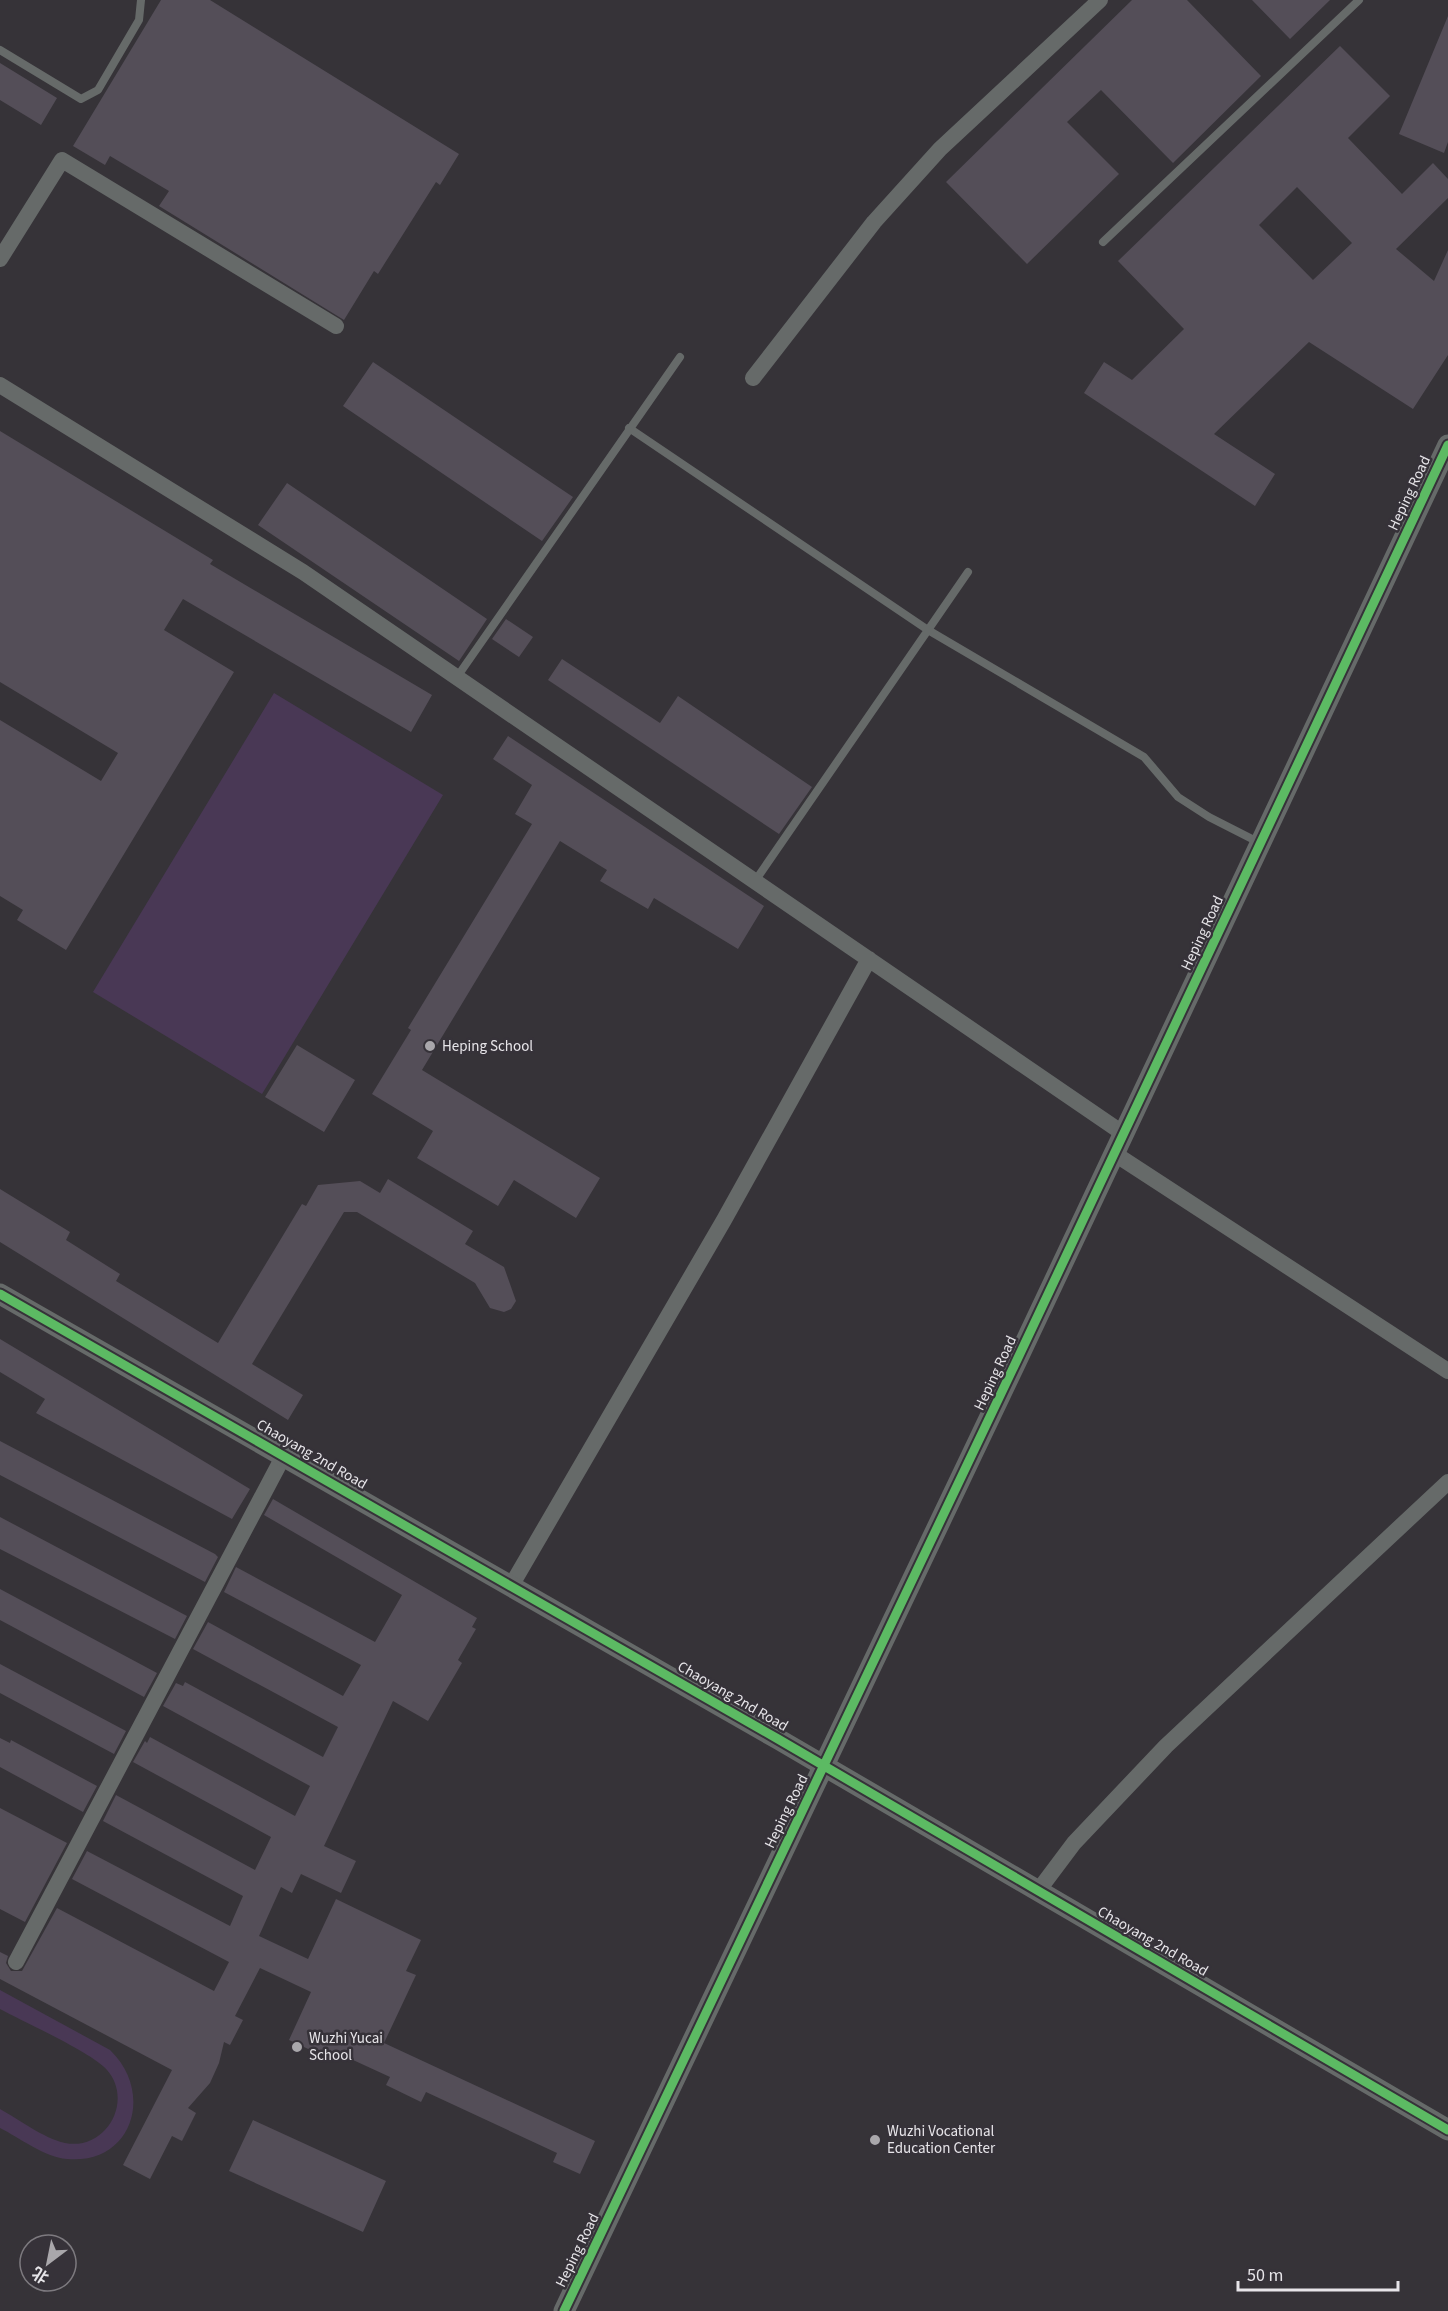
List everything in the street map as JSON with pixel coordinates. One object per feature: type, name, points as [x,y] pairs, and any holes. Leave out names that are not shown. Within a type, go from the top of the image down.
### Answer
[{"type":"street","points":[[753,378],[881,214],[940,149],[1100,0]]},
{"type":"street","points":[[0,259],[62,160],[336,326]]},
{"type":"street","points":[[0,385],[303,572],[1124,1134]]},
{"type":"street","name":"Heping Road","points":[[564,2311],[1124,1134],[1448,445]]},
{"type":"street","points":[[512,1586],[724,1220],[869,959]]},
{"type":"street","points":[[1114,1154],[1448,1371]]},
{"type":"street","name":"Chaoyang 2nd Road","points":[[0,1294],[824,1766],[1448,2130]]},
{"type":"street","points":[[16,1962],[284,1455]]},
{"type":"street","points":[[1038,1891],[1074,1843],[1166,1746],[1448,1482]]},
{"type":"lane","points":[[0,50],[81,99],[98,90],[139,20],[141,0]]},
{"type":"lane","points":[[1104,242],[1359,0]]},
{"type":"lane","points":[[457,677],[680,357]]},
{"type":"lane","points":[[629,428],[928,630],[1144,757],[1178,797],[1209,817],[1260,843]]},
{"type":"lane","points":[[755,881],[968,572]]},
{"type":"shaded area","points":[[274,693],[443,795],[262,1094],[93,992]]},
{"type":"shaded area","points":[[0,1990],[110,2050],[124,2067],[131,2086],[133,2105],[130,2123],[121,2138],[107,2151],[89,2158],[58,2158],[0,2128],[0,2109],[57,2141],[80,2143],[93,2139],[112,2121],[118,2096],[115,2082],[99,2063],[0,2009]]},
{"type":"building","points":[[161,0],[210,0],[459,154],[440,185],[436,182],[378,274],[374,271],[344,320],[159,206],[169,191],[110,156],[105,165],[73,146]]},
{"type":"building","points":[[1132,0],[1187,0],[1261,76],[1173,163],[1101,90],[1067,122],[1119,174],[1027,264],[946,182]]},
{"type":"building","points":[[1252,0],[1330,0],[1290,39]]},
{"type":"building","points":[[1448,16],[1448,142],[1444,153],[1399,134]]},
{"type":"building","points":[[1340,46],[1390,96],[1348,138],[1402,194],[1433,163],[1448,179],[1448,198],[1396,249],[1434,281],[1448,250],[1448,355],[1413,409],[1309,342],[1214,434],[1275,474],[1255,506],[1084,393],[1104,362],[1132,380],[1184,329],[1118,261]],"holes":[[[1297,187],[1352,243],[1313,280],[1259,225]]]},
{"type":"building","points":[[0,63],[57,98],[41,125],[0,100]]},
{"type":"building","points":[[373,362],[573,497],[542,541],[343,406]]},
{"type":"building","points":[[0,431],[213,560],[210,564],[432,695],[411,732],[183,599],[164,630],[234,672],[66,950],[17,920],[23,910],[0,896],[0,720],[101,781],[118,753],[0,682]]},
{"type":"building","points":[[287,483],[487,619],[459,661],[258,525]]},
{"type":"building","points":[[506,619],[533,637],[519,657],[492,639]]},
{"type":"building","points":[[562,659],[660,723],[678,696],[812,787],[779,834],[548,680]]},
{"type":"building","points":[[508,736],[764,906],[738,949],[654,898],[648,909],[600,881],[607,870],[560,841],[422,1070],[600,1178],[576,1218],[514,1180],[498,1206],[417,1158],[433,1131],[372,1094],[411,1030],[408,1028],[532,824],[515,814],[532,785],[493,759]]},
{"type":"building","points":[[297,1045],[355,1080],[324,1132],[265,1097]]},
{"type":"building","points":[[388,1179],[473,1231],[465,1244],[504,1267],[516,1301],[511,1309],[504,1312],[490,1308],[475,1283],[357,1212],[344,1212],[252,1364],[303,1395],[288,1420],[0,1242],[0,1189],[70,1232],[66,1240],[120,1274],[116,1281],[218,1343],[302,1204],[306,1206],[318,1185],[360,1181],[380,1193]]},
{"type":"building","points":[[0,1339],[250,1489],[232,1519],[36,1413],[45,1399],[0,1372]]},
{"type":"building","points":[[0,1441],[215,1554],[218,1557],[205,1582],[0,1475]]},
{"type":"building","points":[[273,1499],[477,1618],[472,1627],[476,1629],[458,1660],[462,1663],[428,1721],[393,1701],[324,1846],[356,1861],[341,1893],[301,1874],[292,1893],[281,1887],[259,1936],[308,1959],[336,1899],[421,1940],[406,1971],[416,1975],[384,2043],[595,2141],[580,2174],[553,2162],[557,2153],[426,2092],[421,2102],[386,2085],[390,2077],[340,2054],[336,2062],[289,2040],[311,1992],[260,1968],[235,2016],[243,2020],[230,2045],[224,2042],[219,2063],[210,2083],[188,2108],[196,2113],[182,2141],[172,2136],[150,2179],[123,2165],[172,2070],[0,1979],[0,1952],[8,1956],[6,1963],[11,1971],[22,1971],[57,1908],[214,1991],[229,1962],[72,1879],[87,1851],[230,1926],[243,1896],[103,1821],[116,1795],[255,1870],[271,1837],[133,1762],[145,1741],[147,1743],[150,1737],[295,1816],[310,1786],[163,1706],[176,1683],[183,1686],[185,1682],[323,1757],[338,1727],[193,1649],[208,1622],[343,1696],[361,1665],[224,1592],[236,1567],[375,1642],[402,1595],[264,1515]]},
{"type":"building","points":[[0,1517],[187,1616],[175,1639],[0,1549]]},
{"type":"building","points":[[0,1589],[157,1673],[144,1697],[0,1620]]},
{"type":"building","points":[[0,1664],[126,1731],[114,1754],[0,1693]]},
{"type":"building","points":[[0,1738],[10,1743],[11,1740],[97,1786],[83,1812],[0,1767]]},
{"type":"building","points":[[0,1808],[67,1843],[25,1922],[0,1909]]},
{"type":"building","points":[[253,2120],[386,2181],[363,2232],[229,2171]]},
{"type":"cycle path","points":[[564,2311],[1017,1360],[1448,445]]},
{"type":"cycle path","points":[[0,1294],[778,1739],[1448,2130]]},
{"type":"place","name":"Heping School","points":[[430,1046]]},
{"type":"place","name":"Wuzhi Yucai School","points":[[297,2047]]},
{"type":"place","name":"Wuzhi Vocational Education Center","points":[[875,2140]]}]
